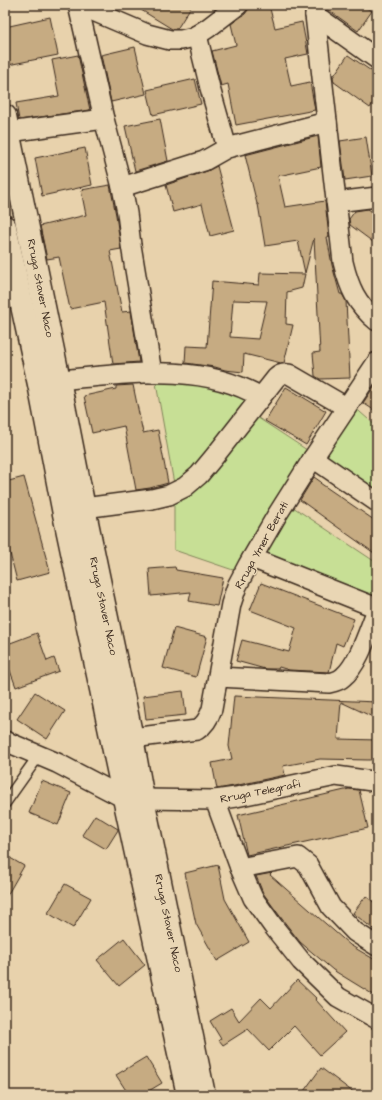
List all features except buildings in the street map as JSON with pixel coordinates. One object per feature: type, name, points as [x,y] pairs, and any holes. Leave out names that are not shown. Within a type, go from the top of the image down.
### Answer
[{"type":"main road","name":"Rruga Staver Naco","points":[[7,124],[132,738],[133,798],[188,1095]]},
{"type":"main road","name":"Rruga Staver Naco","points":[[5,227],[8,250],[40,389],[64,514],[200,1075],[203,1095]]},
{"type":"street","points":[[78,5],[147,34],[170,40],[181,40],[197,35],[238,5]]},
{"type":"street","points":[[78,5],[104,119],[122,187],[152,373]]},
{"type":"street","points":[[315,10],[377,59]]},
{"type":"street","points":[[315,10],[343,262],[354,296],[377,321]]},
{"type":"street","points":[[197,35],[227,148]]},
{"type":"street","points":[[7,124],[104,119]]},
{"type":"street","points":[[122,187],[204,161],[227,148],[327,122]]},
{"type":"street","points":[[336,202],[377,197]]},
{"type":"street","name":"Rruga Ymer Berati","points":[[132,738],[197,730],[206,722],[212,709],[231,604],[237,586],[252,558],[313,458],[377,362]]},
{"type":"street","points":[[59,380],[173,372],[204,376],[225,381],[251,391],[261,397]]},
{"type":"street","points":[[84,508],[152,499],[168,495],[185,487],[199,475],[279,375],[283,373],[289,374],[346,407]]},
{"type":"street","points":[[313,458],[377,502]]},
{"type":"street","points":[[218,677],[329,683],[336,681],[347,673],[355,662],[377,609],[252,558]]},
{"type":"street","points":[[5,741],[133,798]]},
{"type":"street","name":"Rruga Telegrafi","points":[[133,798],[215,800],[336,776],[372,781],[377,780]]},
{"type":"street","points":[[215,800],[240,868],[253,898],[273,926],[301,961],[338,997],[377,1019]]},
{"type":"street","points":[[240,868],[298,857],[308,865],[331,907],[355,932],[377,946]]},
{"type":"lane","points":[[5,803],[39,755]]},
{"type":"green space","points":[[182,380],[220,387],[253,398],[243,408],[310,452],[343,397],[377,427],[377,495],[324,459],[281,499],[377,563],[377,597],[375,601],[246,550],[236,571],[174,550],[174,484],[156,383]]}]
